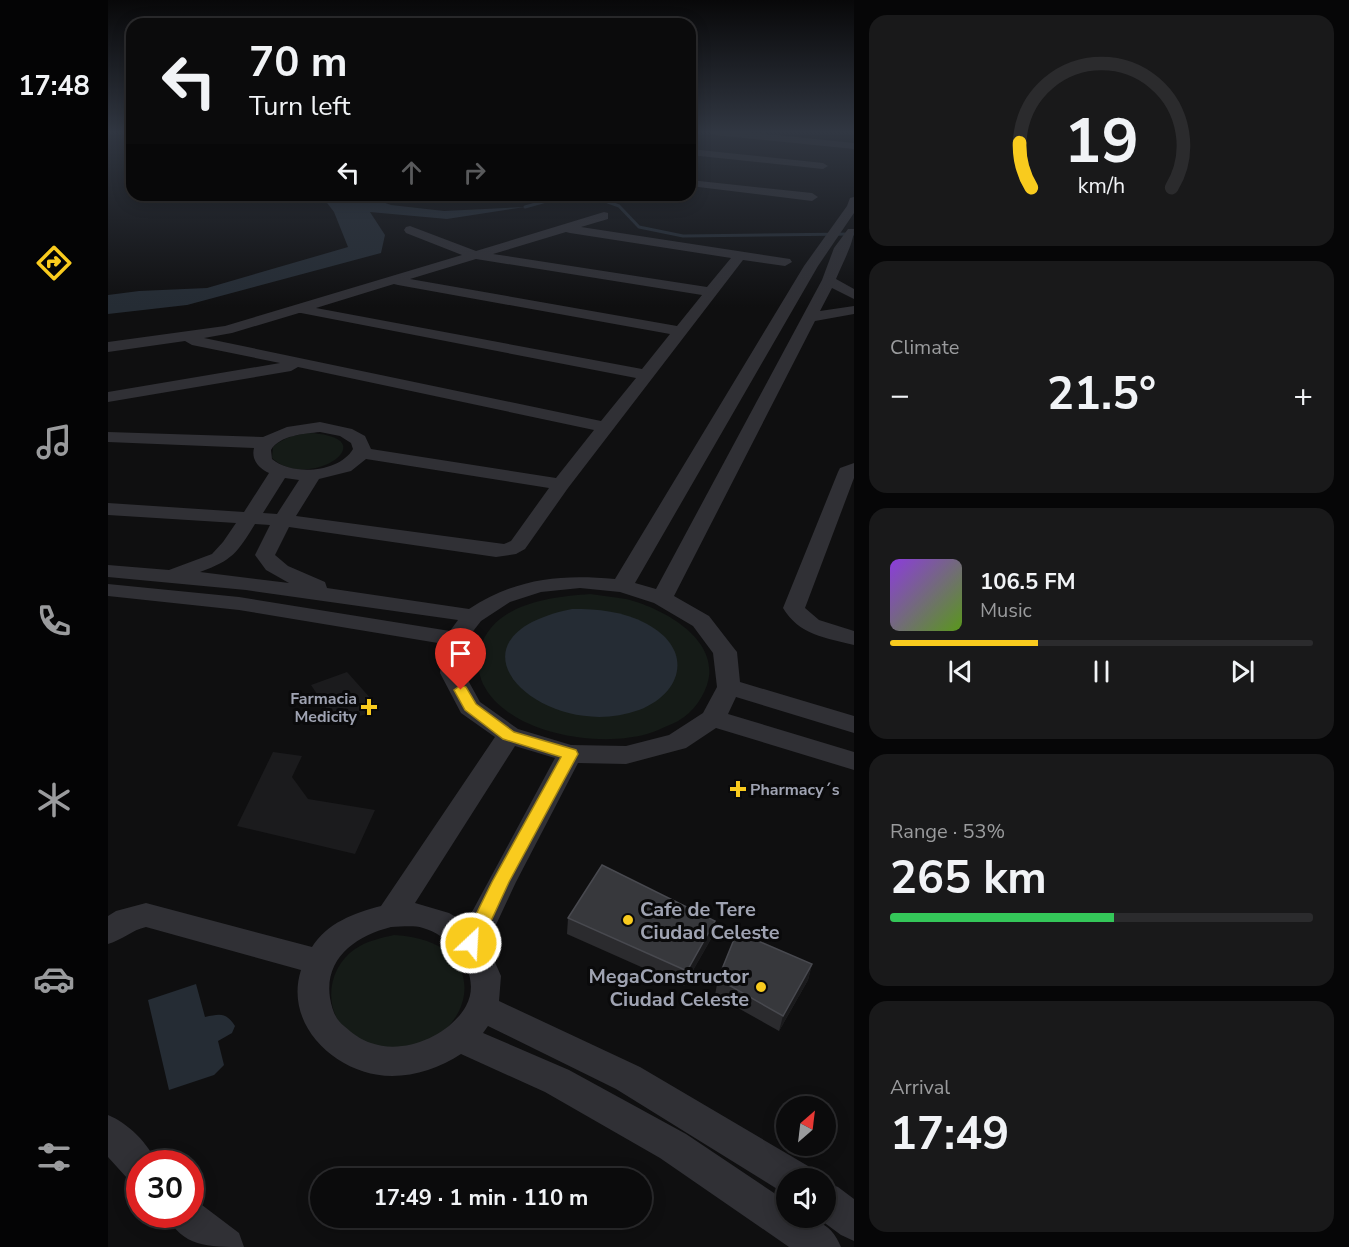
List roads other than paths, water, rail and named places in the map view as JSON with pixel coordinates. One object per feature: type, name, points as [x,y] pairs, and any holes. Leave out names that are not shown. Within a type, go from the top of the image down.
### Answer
[{"type":"street","points":[[758,190],[812,196]]},
{"type":"street","points":[[662,598],[829,280],[834,247],[841,223],[854,201]]},
{"type":"street","points":[[108,347],[226,330],[604,216]]},
{"type":"street","points":[[564,228],[785,262]]},
{"type":"street","points":[[622,586],[811,266],[854,229]]},
{"type":"street","points":[[410,230],[476,255],[711,292]]},
{"type":"street","points":[[108,508],[250,516],[496,551],[509,550],[518,545],[561,484],[740,255]]},
{"type":"street","points":[[392,280],[680,331]]},
{"type":"street","points":[[829,280],[854,295]]},
{"type":"street","points":[[297,309],[647,375]]},
{"type":"street","points":[[810,316],[854,310]]},
{"type":"street","points":[[180,338],[607,427]]},
{"type":"street","points":[[108,398],[304,364]]},
{"type":"street","points":[[108,438],[267,443],[290,431],[328,428],[357,438],[362,446],[362,453],[356,461],[345,468],[312,476],[280,471],[269,466],[263,459],[263,451],[267,443]]},
{"type":"street","points":[[362,453],[561,484]]},
{"type":"street","points":[[854,469],[846,472],[794,608],[797,617],[806,624],[854,638]]},
{"type":"street","points":[[173,575],[219,558],[231,546],[280,471]]},
{"type":"street","points":[[312,476],[265,555],[268,562],[332,594]]},
{"type":"street","points":[[108,572],[173,575],[332,594],[473,616]]},
{"type":"street","points":[[580,582],[622,586],[662,598],[701,621],[725,652],[729,687],[713,718],[677,742],[626,755],[570,754],[509,735],[470,707],[452,673],[456,639],[473,616],[502,597],[539,586],[580,582]]},
{"type":"street","points":[[108,590],[156,593],[342,619],[456,639]]},
{"type":"street","points":[[729,687],[854,724]]},
{"type":"street","points":[[713,718],[854,760]]},
{"type":"street","points":[[392,915],[509,735]]},
{"type":"street","points":[[471,943],[570,754]]},
{"type":"street","points":[[108,932],[127,919],[146,915],[318,962]]},
{"type":"street","points":[[392,915],[422,915],[450,925],[471,943],[486,974],[482,1008],[460,1038],[431,1055],[397,1061],[363,1056],[335,1040],[317,1017],[312,989],[318,962],[336,939],[361,923],[392,915]]},
{"type":"street","points":[[482,1008],[628,1078],[777,1168]]},
{"type":"street","points":[[460,1038],[556,1082],[673,1146],[822,1247]]},
{"type":"street","points":[[108,1132],[126,1151]]},
{"type":"street","points":[[836,1208],[854,1222]]},
{"type":"street","points":[[199,1228],[225,1247]]},
{"type":"waterway","points":[[525,207],[546,201]]},
{"type":"waterway","points":[[605,201],[619,206],[639,227],[683,236],[854,234]]},
{"type":"place","name":"Farmacia Medicity","points":[[369,707]]},
{"type":"place","name":"Pharmacy´s","points":[[738,789]]},
{"type":"place","name":"Cafe de Tere Ciudad Celeste","points":[[628,920]]},
{"type":"place","name":"MegaConstructor Ciudad Celeste","points":[[761,987]]}]
